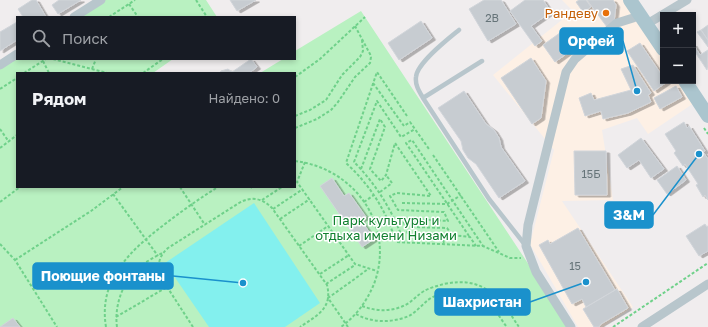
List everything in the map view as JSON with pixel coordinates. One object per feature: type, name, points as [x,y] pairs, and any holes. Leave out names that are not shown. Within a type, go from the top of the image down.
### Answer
[{"type":"main road","points":[[639,12],[660,41]]},
{"type":"main road","points":[[639,12],[662,48]]},
{"type":"main road","points":[[688,84],[708,112]]},
{"type":"main road","points":[[688,84],[708,116]]},
{"type":"street","points":[[571,327],[536,272],[526,246],[528,226],[566,72],[575,59],[617,23],[633,18],[639,12],[688,0]]},
{"type":"street","points":[[75,16],[96,1]]},
{"type":"street","points":[[0,65],[16,55]]},
{"type":"street","points":[[642,327],[708,284]]},
{"type":"lane","points":[[459,30],[425,60],[416,75],[417,86],[423,98],[489,199],[526,246]]},
{"type":"lane","points":[[423,98],[482,61]]},
{"type":"path","points":[[113,16],[135,0]]},
{"type":"path","points":[[196,0],[206,16]]},
{"type":"path","points":[[129,4],[137,16]]},
{"type":"path","points":[[296,76],[320,59],[365,17]]},
{"type":"path","points":[[296,128],[317,119],[331,110],[355,77],[370,63],[370,54],[355,26]]},
{"type":"path","points":[[296,116],[310,110],[326,100],[342,75],[360,57],[363,51],[362,39]]},
{"type":"path","points":[[56,60],[103,72]]},
{"type":"path","points":[[92,69],[96,60]]},
{"type":"path","points":[[144,72],[162,60]]},
{"type":"path","points":[[26,72],[43,61],[48,72]]},
{"type":"path","points":[[406,116],[376,72],[346,163],[356,172],[374,194],[387,217],[396,242],[483,246],[510,258],[531,259]]},
{"type":"path","points":[[0,89],[16,79]]},
{"type":"path","points":[[373,83],[404,126],[410,122],[429,149]]},
{"type":"path","points":[[404,242],[396,221],[380,192],[354,162],[377,101],[402,137],[415,129]]},
{"type":"path","points":[[360,168],[380,119],[385,127],[370,169],[381,181],[386,175],[395,143],[431,196],[397,193],[390,196],[398,210],[444,212],[448,221],[412,219],[414,227],[447,228],[452,235],[468,236]]},
{"type":"path","points":[[0,129],[9,142]]},
{"type":"path","points":[[0,148],[16,136]]},
{"type":"path","points":[[476,246],[406,143],[412,140],[483,246]]},
{"type":"path","points":[[433,154],[499,253]]},
{"type":"path","points":[[296,161],[317,165],[338,176],[357,192],[372,218],[378,235],[378,271],[372,289],[356,314],[341,327]]},
{"type":"path","points":[[305,162],[296,182],[310,199],[355,264],[378,271]]},
{"type":"path","points":[[380,192],[392,183],[386,175]]},
{"type":"path","points":[[0,202],[19,188]]},
{"type":"path","points":[[15,260],[91,211],[122,188]]},
{"type":"path","points":[[181,188],[205,224]]},
{"type":"path","points":[[106,327],[106,298],[114,275],[128,255],[146,238],[191,204],[216,188]]},
{"type":"path","points":[[262,200],[280,188]]},
{"type":"path","points":[[273,209],[302,189]]},
{"type":"path","points":[[113,194],[158,256]]},
{"type":"path","points":[[364,202],[374,194]]},
{"type":"path","points":[[402,203],[447,204],[460,195]]},
{"type":"path","points":[[117,327],[116,317],[118,301],[127,282],[142,265],[244,200],[250,199],[262,200],[268,203],[326,284],[328,298],[324,309],[300,327]]},
{"type":"path","points":[[280,219],[310,199]]},
{"type":"path","points":[[402,217],[408,234],[440,236],[445,244]]},
{"type":"path","points":[[299,246],[328,226]]},
{"type":"path","points":[[0,244],[15,260],[57,327]]},
{"type":"path","points":[[163,252],[160,258],[160,276],[193,327]]},
{"type":"path","points":[[320,274],[349,255]]},
{"type":"path","points":[[613,327],[708,263]]},
{"type":"path","points":[[326,284],[355,264]]},
{"type":"path","points":[[328,298],[368,269]]},
{"type":"path","points":[[362,306],[372,310],[382,311],[398,308],[409,303],[425,290],[455,282],[466,281],[476,284],[496,296],[519,327]]},
{"type":"path","points":[[116,317],[167,287]]},
{"type":"path","points":[[356,314],[378,322],[394,320],[409,316],[428,300],[436,296],[462,291],[477,296],[491,305],[507,327]]},
{"type":"path","points":[[328,298],[348,327]]},
{"type":"shaded area","points":[[562,0],[627,0],[660,50],[660,84],[682,84],[694,103],[648,134],[637,118],[602,130],[613,200],[562,201],[633,307],[603,327],[578,327],[530,244],[554,150],[493,75],[573,11]]},
{"type":"green space","points":[[102,0],[206,0],[216,16],[77,16]]},
{"type":"green space","name":"Парк культуры и отдыха имени Низами","points":[[361,11],[570,327],[0,327],[0,65],[16,59],[172,60],[154,72],[16,72],[16,188],[296,188],[296,72],[262,72],[281,60],[296,60],[296,50]]},
{"type":"water","points":[[254,203],[320,303],[285,327],[209,327],[165,263]]},
{"type":"building","points":[[32,0],[36,0],[45,16],[22,16],[18,9]]},
{"type":"building","points":[[59,0],[81,0],[58,14],[52,5]]},
{"type":"building","points":[[230,0],[256,0],[237,11]]},
{"type":"building","points":[[484,0],[501,0],[516,24],[488,41],[469,9]]},
{"type":"building","points":[[525,0],[543,0],[551,12],[531,26],[542,41],[535,46],[510,11]]},
{"type":"building","points":[[579,0],[586,0],[591,7],[583,12],[576,2]]},
{"type":"building","name":"Рандеву","points":[[587,0],[613,0],[616,5],[614,22],[607,27]]},
{"type":"building","points":[[421,21],[432,38],[399,60],[388,43]]},
{"type":"building","points":[[16,23],[16,41],[0,51],[0,32]]},
{"type":"building","points":[[708,25],[708,40],[701,30]]},
{"type":"building","points":[[564,30],[576,47],[555,62],[543,45]]},
{"type":"building","points":[[701,30],[708,40],[708,47],[697,32]]},
{"type":"building","points":[[640,43],[660,73],[660,84],[664,84],[654,91],[627,51]]},
{"type":"building","points":[[696,49],[700,55],[708,50],[707,70],[696,54]]},
{"type":"building","points":[[531,58],[546,81],[541,118],[532,124],[501,78]]},
{"type":"building","points":[[250,60],[252,60],[257,67],[250,72],[232,72]]},
{"type":"building","points":[[633,65],[651,93],[648,95],[651,102],[628,113],[603,119],[601,111],[585,116],[579,98],[591,93],[594,100],[631,90],[621,69]]},
{"type":"building","points":[[228,69],[232,72],[220,72],[221,71]]},
{"type":"building","points":[[676,86],[682,97],[660,109],[654,98]]},
{"type":"building","points":[[464,91],[486,124],[494,130],[499,138],[501,147],[525,181],[499,198],[476,164],[468,158],[463,150],[461,141],[438,108]]},
{"type":"building","points":[[684,122],[687,128],[689,126],[705,151],[703,152],[708,159],[708,200],[705,195],[703,197],[696,185],[698,184],[685,164],[683,166],[674,153],[676,151],[665,134]]},
{"type":"building","points":[[641,138],[664,169],[651,178],[639,160],[627,168],[618,155]]},
{"type":"building","points":[[574,151],[606,151],[607,195],[575,195]]},
{"type":"building","points":[[677,166],[686,180],[667,194],[657,180]]},
{"type":"building","points":[[332,178],[344,196],[349,193],[366,217],[361,220],[374,239],[362,247],[320,186]]},
{"type":"building","points":[[705,224],[707,227],[708,226],[708,251],[699,256],[686,236]]},
{"type":"building","points":[[578,228],[615,290],[586,307],[582,299],[572,304],[539,245],[548,240],[550,244]]},
{"type":"building","points":[[617,289],[628,308],[601,324],[599,327],[594,327],[583,309]]},
{"type":"building","points":[[13,318],[20,327],[0,327]]},
{"type":"place","name":"Рандеву","points":[[606,13]]},
{"type":"place","name":"Орфей","points":[[637,91]]},
{"type":"place","name":"З&М","points":[[699,154]]},
{"type":"place","name":"Шахристан","points":[[586,282]]},
{"type":"place","name":"Поющие фонтаны","points":[[243,283]]}]
